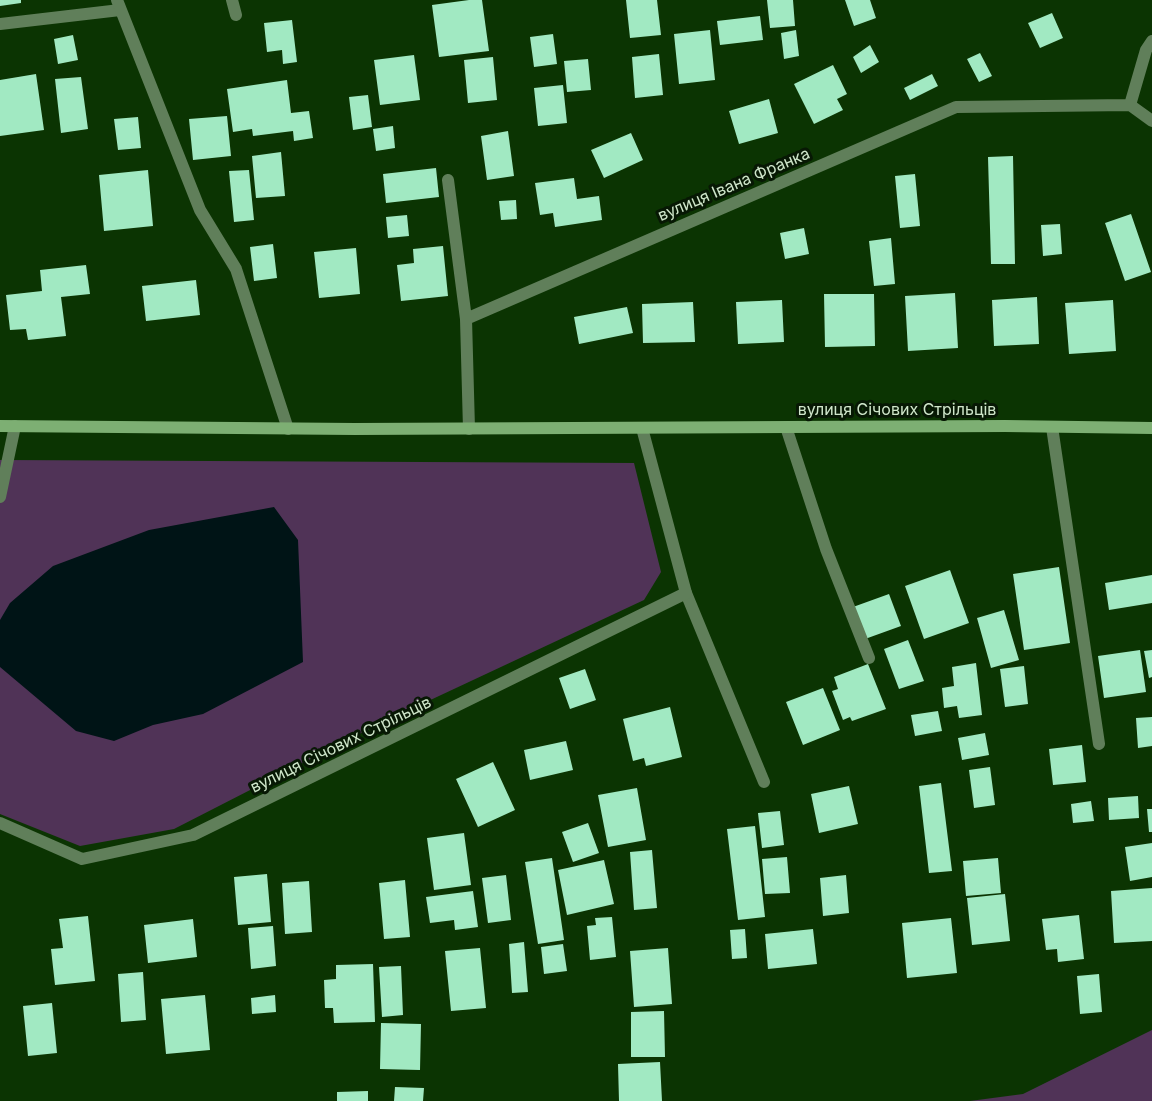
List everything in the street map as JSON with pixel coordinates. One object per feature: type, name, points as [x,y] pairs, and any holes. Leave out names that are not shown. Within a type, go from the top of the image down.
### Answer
[{"type":"street","points":[[232,0],[236,15]]},
{"type":"street","points":[[0,24],[119,5],[200,210],[236,269],[288,429]]},
{"type":"street","points":[[1152,41],[1146,50],[1130,105],[1152,121]]},
{"type":"street","name":"вулиця Івана Франка","points":[[466,319],[956,107],[1130,105]]},
{"type":"street","points":[[448,180],[466,319],[469,429]]},
{"type":"street","name":"вулиця Січових Стрільців","points":[[0,426],[288,429],[1152,428]]},
{"type":"street","points":[[0,497],[15,426]]},
{"type":"street","points":[[786,427],[815,519],[869,658]]},
{"type":"street","points":[[1052,427],[1099,744]]},
{"type":"street","points":[[642,428],[686,593],[764,782]]},
{"type":"street","name":"вулиця Січових Стрільців","points":[[0,822],[82,859],[193,835],[686,593]]},
{"type":"shaded area","points":[[0,460],[634,463],[661,572],[644,600],[377,725],[174,829],[80,846],[0,814]]},
{"type":"shaded area","points":[[274,507],[298,540],[303,662],[203,714],[153,725],[114,741],[76,731],[0,667],[0,620],[10,603],[53,566],[149,530]]},
{"type":"shaded area","points":[[1152,1030],[1152,1101],[970,1101],[1023,1094]]},
{"type":"building","points":[[0,0],[21,0],[21,3],[0,6]]},
{"type":"building","points":[[482,0],[489,51],[439,57],[432,5]]},
{"type":"building","points":[[626,0],[657,0],[661,35],[630,38]]},
{"type":"building","points":[[767,0],[793,0],[795,26],[770,28]]},
{"type":"building","points":[[845,0],[870,0],[876,18],[854,26]]},
{"type":"building","points":[[1052,13],[1063,38],[1040,48],[1028,23]]},
{"type":"building","points":[[760,16],[763,40],[720,45],[717,21]]},
{"type":"building","points":[[292,20],[297,62],[283,64],[282,50],[267,52],[264,23]]},
{"type":"building","points":[[710,30],[715,80],[679,84],[674,34]]},
{"type":"building","points":[[796,30],[799,56],[784,59],[781,33]]},
{"type":"building","points":[[553,34],[557,64],[534,67],[530,37]]},
{"type":"building","points":[[73,35],[78,60],[58,64],[54,39]]},
{"type":"building","points":[[870,45],[879,62],[861,73],[853,57]]},
{"type":"building","points":[[980,53],[992,76],[979,82],[967,59]]},
{"type":"building","points":[[659,54],[663,95],[635,98],[632,57]]},
{"type":"building","points":[[414,55],[420,100],[380,105],[374,60]]},
{"type":"building","points":[[493,57],[497,100],[468,103],[464,60]]},
{"type":"building","points":[[588,59],[591,90],[567,92],[564,61]]},
{"type":"building","points":[[833,65],[847,94],[837,99],[843,110],[814,124],[794,84]]},
{"type":"building","points":[[36,74],[44,130],[0,136],[0,80]]},
{"type":"building","points":[[932,74],[938,86],[910,100],[904,88]]},
{"type":"building","points":[[81,77],[88,129],[61,133],[55,79]]},
{"type":"building","points":[[287,80],[291,113],[309,111],[313,138],[294,141],[293,131],[253,136],[252,129],[233,132],[227,89]]},
{"type":"building","points":[[563,85],[567,123],[538,126],[534,88]]},
{"type":"building","points":[[368,95],[372,127],[353,130],[349,97]]},
{"type":"building","points":[[769,99],[778,133],[739,144],[729,111]]},
{"type":"building","points":[[227,116],[231,156],[193,160],[189,119]]},
{"type":"building","points":[[138,117],[141,148],[118,150],[114,119]]},
{"type":"building","points":[[393,126],[395,148],[376,151],[373,129]]},
{"type":"building","points":[[508,131],[514,176],[487,180],[481,136]]},
{"type":"building","points":[[631,133],[643,160],[604,178],[591,150]]},
{"type":"building","points":[[281,152],[285,196],[256,198],[252,156]]},
{"type":"building","points":[[1013,156],[1015,264],[991,264],[988,157]]},
{"type":"building","points":[[436,168],[439,197],[386,203],[383,174]]},
{"type":"building","points":[[148,170],[153,226],[104,231],[99,175]]},
{"type":"building","points":[[249,170],[254,220],[234,222],[229,171]]},
{"type":"building","points":[[915,174],[920,226],[900,228],[895,176]]},
{"type":"building","points":[[574,178],[577,199],[599,196],[602,220],[555,227],[553,213],[540,215],[535,183]]},
{"type":"building","points":[[516,200],[517,219],[501,220],[499,201]]},
{"type":"building","points":[[1131,214],[1151,272],[1125,281],[1105,223]]},
{"type":"building","points":[[407,215],[409,236],[388,238],[386,217]]},
{"type":"building","points":[[1060,224],[1062,254],[1043,256],[1041,225]]},
{"type":"building","points":[[804,228],[809,254],[785,259],[780,233]]},
{"type":"building","points":[[891,238],[895,284],[874,286],[869,241]]},
{"type":"building","points":[[273,244],[277,278],[254,281],[250,247]]},
{"type":"building","points":[[443,246],[448,296],[401,301],[397,265],[414,263],[413,249]]},
{"type":"building","points":[[356,248],[360,294],[319,298],[314,252]]},
{"type":"building","points":[[86,265],[90,294],[61,297],[66,336],[28,340],[26,329],[10,330],[6,295],[42,291],[40,270]]},
{"type":"building","points":[[196,280],[200,315],[146,321],[142,286]]},
{"type":"building","points":[[955,293],[958,348],[908,351],[905,296]]},
{"type":"building","points":[[824,294],[874,294],[875,346],[825,347]]},
{"type":"building","points":[[1037,297],[1039,344],[994,346],[992,300]]},
{"type":"building","points":[[782,300],[784,342],[738,344],[736,302]]},
{"type":"building","points":[[1113,300],[1116,351],[1069,354],[1065,303]]},
{"type":"building","points":[[693,302],[695,342],[643,343],[642,304]]},
{"type":"building","points":[[627,307],[633,333],[579,344],[574,317]]},
{"type":"building","points":[[1059,567],[1070,643],[1024,650],[1013,574]]},
{"type":"building","points":[[950,570],[969,623],[924,639],[905,586]]},
{"type":"building","points":[[1152,575],[1152,603],[1109,610],[1105,583]]},
{"type":"building","points":[[889,594],[901,626],[865,639],[853,607]]},
{"type":"building","points":[[1004,610],[1019,660],[991,668],[977,618]]},
{"type":"building","points":[[908,640],[924,681],[899,689],[884,649]]},
{"type":"building","points":[[1140,650],[1146,692],[1104,698],[1098,656]]},
{"type":"building","points":[[1152,650],[1152,677],[1149,678],[1144,651]]},
{"type":"building","points":[[976,663],[982,715],[959,718],[957,706],[944,708],[942,688],[954,686],[952,667]]},
{"type":"building","points":[[868,664],[886,709],[852,721],[850,717],[843,720],[832,691],[838,689],[834,677]]},
{"type":"building","points":[[1024,666],[1028,704],[1005,707],[1000,669]]},
{"type":"building","points":[[585,669],[596,700],[570,709],[559,678]]},
{"type":"building","points":[[823,688],[840,730],[803,745],[786,702]]},
{"type":"building","points":[[670,707],[682,757],[646,766],[644,758],[633,761],[623,719]]},
{"type":"building","points":[[938,711],[942,731],[915,736],[911,715]]},
{"type":"building","points":[[1152,717],[1152,746],[1138,748],[1136,718]]},
{"type":"building","points":[[985,733],[989,755],[962,760],[958,738]]},
{"type":"building","points":[[566,741],[573,770],[530,780],[524,750]]},
{"type":"building","points":[[1082,745],[1086,782],[1053,785],[1049,749]]},
{"type":"building","points":[[493,762],[515,810],[478,827],[456,779]]},
{"type":"building","points":[[990,767],[995,805],[974,808],[969,770]]},
{"type":"building","points":[[941,783],[952,871],[929,873],[919,786]]},
{"type":"building","points":[[849,786],[858,824],[819,833],[811,794]]},
{"type":"building","points":[[637,788],[646,840],[608,847],[598,795]]},
{"type":"building","points":[[1138,796],[1139,818],[1109,820],[1108,798]]},
{"type":"building","points":[[1091,801],[1094,821],[1073,823],[1071,804]]},
{"type":"building","points":[[1147,809],[1152,809],[1152,832],[1149,832]]},
{"type":"building","points":[[780,811],[784,845],[762,848],[758,813]]},
{"type":"building","points":[[588,823],[599,853],[573,862],[562,832]]},
{"type":"building","points":[[755,826],[765,917],[738,920],[727,829]]},
{"type":"building","points":[[464,833],[471,885],[434,890],[427,838]]},
{"type":"building","points":[[1152,843],[1152,877],[1130,881],[1125,847]]},
{"type":"building","points":[[652,850],[657,908],[634,910],[630,852]]},
{"type":"building","points":[[787,857],[790,893],[765,894],[762,859]]},
{"type":"building","points":[[552,858],[564,940],[538,944],[525,862]]},
{"type":"building","points":[[998,858],[1001,893],[966,896],[963,861]]},
{"type":"building","points":[[604,860],[614,904],[567,915],[558,870]]},
{"type":"building","points":[[267,874],[271,922],[238,925],[234,877]]},
{"type":"building","points":[[506,875],[511,920],[488,923],[482,878]]},
{"type":"building","points":[[846,875],[849,913],[823,916],[820,878]]},
{"type":"building","points":[[405,880],[410,937],[384,939],[379,883]]},
{"type":"building","points":[[309,881],[312,932],[285,934],[282,883]]},
{"type":"building","points":[[1152,888],[1152,941],[1114,943],[1111,891]]},
{"type":"building","points":[[473,891],[478,927],[455,930],[454,920],[430,923],[426,897]]},
{"type":"building","points":[[1005,894],[1010,941],[972,945],[967,898]]},
{"type":"building","points":[[1079,915],[1084,959],[1058,962],[1057,949],[1046,950],[1042,919]]},
{"type":"building","points":[[88,916],[95,981],[55,985],[51,949],[63,948],[59,919]]},
{"type":"building","points":[[612,917],[616,957],[590,960],[587,926],[596,925],[595,918]]},
{"type":"building","points":[[951,918],[957,973],[907,978],[902,923]]},
{"type":"building","points":[[193,919],[197,957],[148,963],[144,925]]},
{"type":"building","points":[[273,926],[276,966],[251,969],[248,928]]},
{"type":"building","points":[[745,929],[747,958],[732,959],[730,930]]},
{"type":"building","points":[[813,929],[817,964],[768,969],[765,934]]},
{"type":"building","points":[[524,942],[528,992],[512,993],[509,944]]},
{"type":"building","points":[[563,944],[567,971],[544,974],[541,947]]},
{"type":"building","points":[[480,948],[486,1008],[451,1011],[445,951]]},
{"type":"building","points":[[668,948],[672,1004],[634,1007],[630,951]]},
{"type":"building","points":[[373,964],[375,1022],[334,1023],[333,1008],[325,1008],[324,980],[336,979],[336,965]]},
{"type":"building","points":[[401,966],[403,1015],[382,1017],[379,967]]},
{"type":"building","points":[[143,972],[146,1020],[121,1022],[118,974]]},
{"type":"building","points":[[1099,974],[1102,1012],[1080,1014],[1077,976]]},
{"type":"building","points":[[205,995],[210,1050],[166,1054],[161,999]]},
{"type":"building","points":[[275,995],[276,1012],[252,1014],[251,998]]},
{"type":"building","points":[[52,1003],[57,1053],[28,1056],[23,1006]]},
{"type":"building","points":[[664,1011],[665,1057],[631,1057],[631,1012]]},
{"type":"building","points":[[381,1023],[421,1024],[420,1070],[380,1069]]},
{"type":"building","points":[[660,1062],[662,1101],[619,1101],[618,1064]]},
{"type":"building","points":[[395,1087],[424,1088],[423,1101],[394,1101]]},
{"type":"building","points":[[368,1091],[368,1101],[337,1101],[337,1092]]}]
